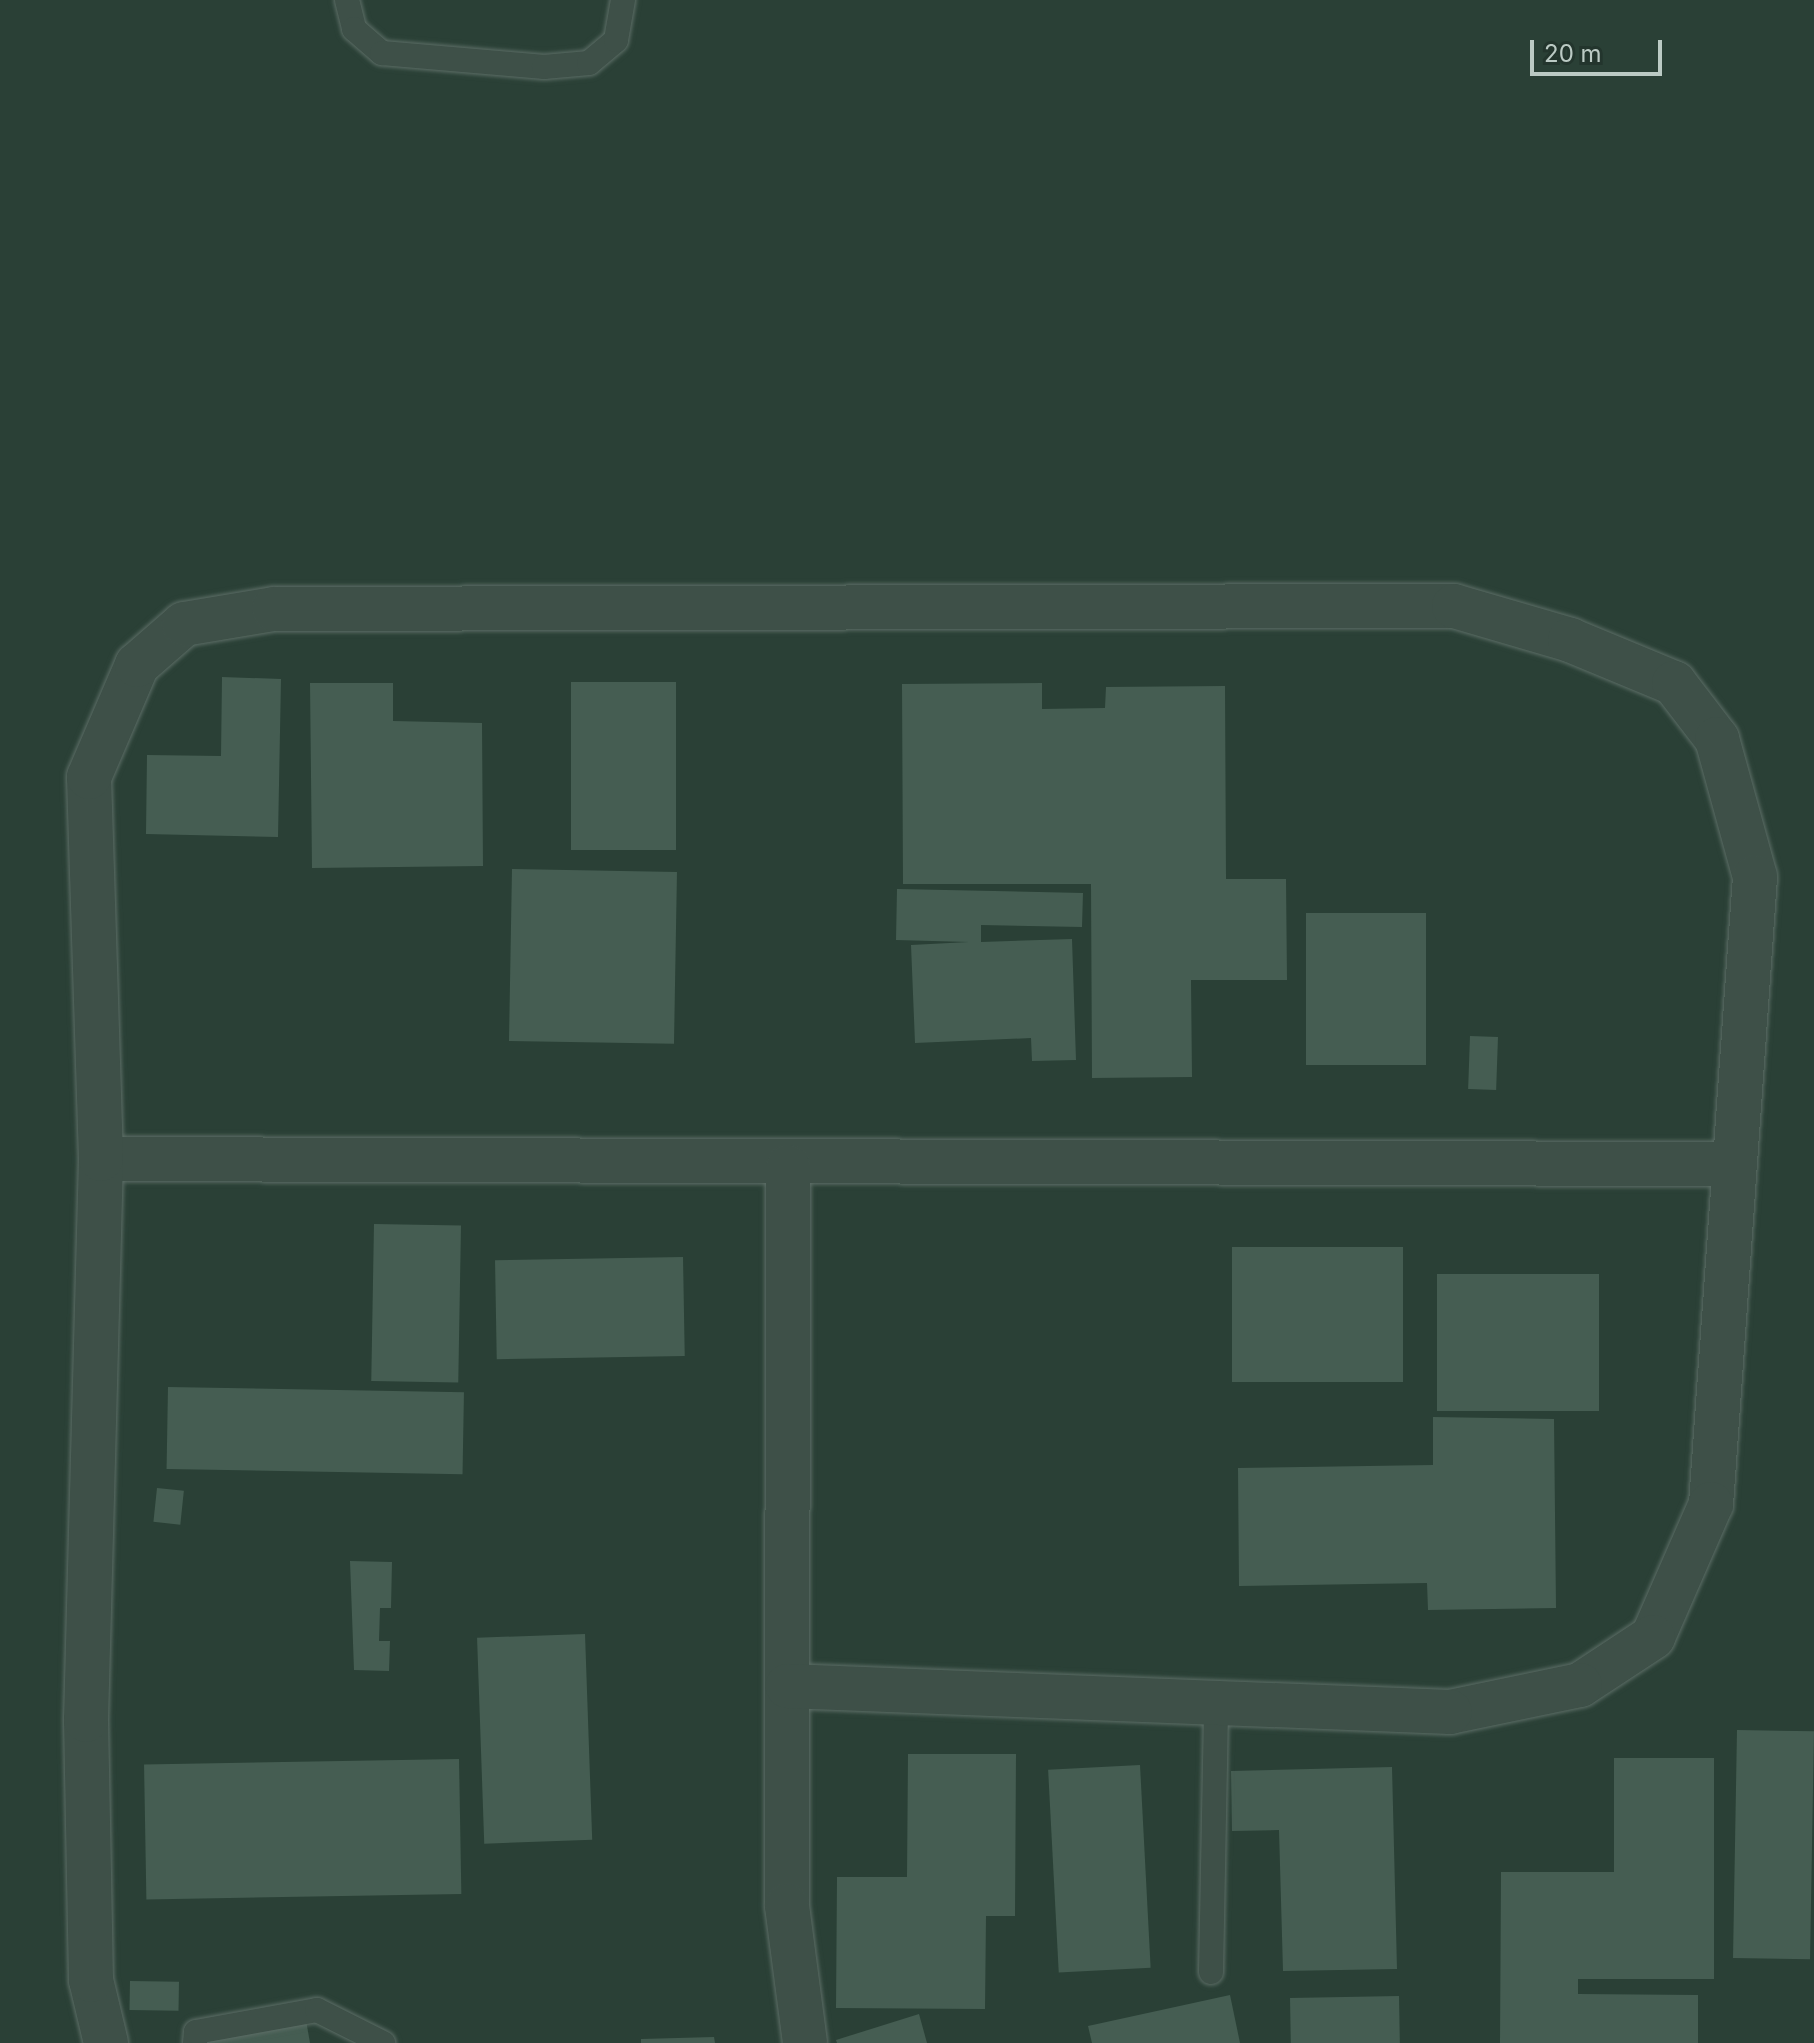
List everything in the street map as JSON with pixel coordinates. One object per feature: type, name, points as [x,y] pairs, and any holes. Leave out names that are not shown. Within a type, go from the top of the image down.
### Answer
[{"type":"street","points":[[106,2043],[91,1980],[86,1720],[101,1159],[89,777],[137,665],[184,624],[274,609],[1454,606],[1570,640],[1674,683],[1717,739],[1755,877],[1732,1164],[1711,1504],[1653,1637],[1580,1685],[1450,1712],[788,1686]]},
{"type":"street","points":[[101,1159],[788,1167],[1732,1164]]},
{"type":"street","points":[[788,1167],[787,1906],[805,2043]]},
{"type":"lane","points":[[347,0],[354,29],[382,53],[544,67],[589,63],[616,40],[623,0]]},
{"type":"lane","points":[[1211,1972],[1216,1703]]},
{"type":"lane","points":[[195,2043],[196,2032],[317,2010],[383,2043]]},
{"type":"building","points":[[222,677],[281,679],[278,837],[146,834],[147,755],[221,756]]},
{"type":"building","points":[[571,682],[676,682],[676,850],[571,850]]},
{"type":"building","points":[[310,683],[393,683],[393,721],[482,723],[483,866],[312,868]]},
{"type":"building","points":[[1042,683],[1042,709],[1105,708],[1106,687],[1225,686],[1226,879],[1286,879],[1287,980],[1191,980],[1192,1077],[1092,1078],[1091,884],[903,884],[902,684]]},
{"type":"building","points":[[512,869],[677,872],[674,1044],[509,1041]]},
{"type":"building","points":[[897,889],[1083,893],[1082,927],[981,925],[981,942],[1072,939],[1076,1060],[1032,1061],[1031,1038],[915,1043],[911,945],[969,942],[896,940]]},
{"type":"building","points":[[1306,913],[1426,913],[1426,1065],[1306,1065]]},
{"type":"building","points":[[1470,1036],[1498,1037],[1496,1090],[1468,1089]]},
{"type":"building","points":[[374,1224],[461,1226],[458,1382],[371,1381]]},
{"type":"building","points":[[1232,1247],[1403,1247],[1403,1382],[1232,1382]]},
{"type":"building","points":[[683,1257],[685,1356],[497,1359],[495,1260]]},
{"type":"building","points":[[1437,1274],[1599,1274],[1599,1411],[1437,1411]]},
{"type":"building","points":[[168,1387],[464,1392],[463,1474],[167,1469]]},
{"type":"building","points":[[1433,1417],[1554,1419],[1556,1608],[1428,1610],[1427,1583],[1239,1586],[1238,1468],[1433,1465]]},
{"type":"building","points":[[157,1488],[184,1491],[180,1525],[153,1522]]},
{"type":"building","points":[[350,1561],[392,1562],[391,1608],[380,1608],[379,1641],[390,1641],[389,1671],[354,1670]]},
{"type":"building","points":[[585,1634],[592,1840],[484,1844],[477,1638]]},
{"type":"building","points":[[1737,1730],[1814,1731],[1810,1959],[1733,1958]]},
{"type":"building","points":[[908,1754],[1016,1754],[1015,1916],[986,1916],[985,2009],[836,2008],[837,1877],[907,1877]]},
{"type":"building","points":[[1614,1758],[1714,1758],[1714,1979],[1578,1979],[1578,1994],[1698,1995],[1698,2043],[1500,2043],[1501,1872],[1614,1872]]},
{"type":"building","points":[[459,1759],[461,1894],[146,1899],[144,1764]]},
{"type":"building","points":[[1140,1765],[1151,1968],[1059,1973],[1048,1770]]},
{"type":"building","points":[[1392,1767],[1397,1969],[1283,1971],[1279,1830],[1232,1831],[1231,1771]]},
{"type":"building","points":[[130,1981],[179,1982],[178,2011],[129,2010]]},
{"type":"building","points":[[1230,1995],[1240,2043],[1092,2043],[1088,2026]]},
{"type":"building","points":[[1399,1996],[1400,2043],[1291,2043],[1290,1998]]},
{"type":"building","points":[[919,2014],[927,2043],[837,2043],[836,2040]]},
{"type":"building","points":[[306,2020],[310,2043],[210,2043],[209,2039]]},
{"type":"building","points":[[714,2037],[715,2043],[641,2043],[641,2039]]}]
